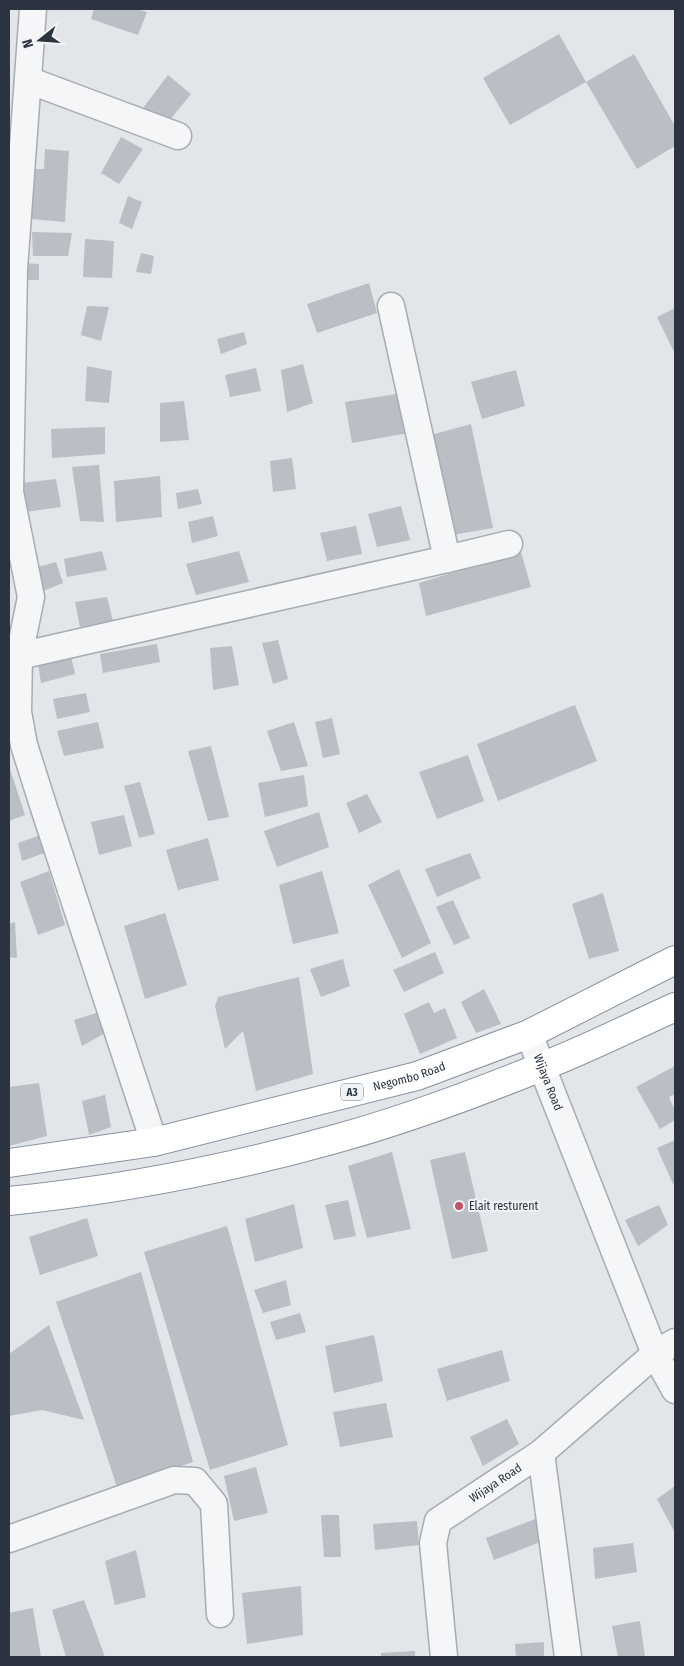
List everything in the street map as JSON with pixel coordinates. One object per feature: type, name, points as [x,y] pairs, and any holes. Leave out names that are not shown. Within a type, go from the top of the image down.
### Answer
[{"type":"highway","name":"Negombo Road","points":[[9,1163],[154,1142],[417,1076],[529,1034],[675,960]]},
{"type":"highway","points":[[9,1201],[59,1196],[164,1180],[259,1159],[336,1139],[410,1116],[542,1067],[675,1007]]},
{"type":"street","points":[[24,21],[28,80],[11,269],[10,492],[31,597],[19,656],[13,715],[154,1142]]},
{"type":"street","points":[[28,80],[178,136]]},
{"type":"street","points":[[391,306],[448,559]]},
{"type":"street","points":[[19,656],[509,544]]},
{"type":"street","name":"Wijaya Road","points":[[529,1034],[665,1348],[675,1390]]},
{"type":"street","name":"Wijaya Road","points":[[444,1657],[433,1543],[438,1522],[541,1453],[665,1348]]},
{"type":"street","points":[[541,1453],[568,1657]]},
{"type":"street","points":[[9,1539],[174,1480],[195,1481],[214,1504],[220,1614]]},
{"type":"building","points":[[94,9],[137,9],[147,12],[138,35],[91,19]]},
{"type":"building","points":[[559,34],[586,82],[510,125],[483,78]]},
{"type":"building","points":[[634,54],[675,126],[675,146],[637,169],[586,82]]},
{"type":"building","points":[[168,75],[191,94],[165,126],[143,108]]},
{"type":"building","points":[[121,137],[143,149],[119,184],[101,173]]},
{"type":"building","points":[[45,149],[69,151],[65,222],[31,219],[31,169],[44,169]]},
{"type":"building","points":[[128,196],[142,202],[132,229],[119,223]]},
{"type":"building","points":[[32,232],[72,233],[68,256],[33,256]]},
{"type":"building","points":[[85,239],[114,241],[112,278],[83,277]]},
{"type":"building","points":[[141,253],[154,256],[151,274],[136,272]]},
{"type":"building","points":[[24,263],[39,264],[39,280],[24,280]]},
{"type":"building","points":[[369,283],[377,313],[317,333],[307,304]]},
{"type":"building","points":[[87,306],[109,307],[101,341],[81,335]]},
{"type":"building","points":[[675,308],[675,354],[657,317]]},
{"type":"building","points":[[244,332],[247,344],[221,354],[217,339]]},
{"type":"building","points":[[303,364],[313,403],[287,412],[281,370]]},
{"type":"building","points":[[87,366],[112,371],[109,403],[85,401]]},
{"type":"building","points":[[256,368],[261,391],[230,397],[225,375]]},
{"type":"building","points":[[516,370],[525,406],[482,419],[471,382]]},
{"type":"building","points":[[403,393],[409,433],[352,443],[345,402]]},
{"type":"building","points":[[184,401],[189,440],[160,442],[160,403]]},
{"type":"building","points":[[471,424],[493,528],[452,535],[431,435]]},
{"type":"building","points":[[105,427],[105,454],[52,458],[51,429]]},
{"type":"building","points":[[292,458],[296,489],[273,492],[270,461]]},
{"type":"building","points":[[99,465],[104,522],[80,521],[72,467]]},
{"type":"building","points":[[160,476],[162,517],[116,522],[114,481]]},
{"type":"building","points":[[56,479],[61,507],[25,512],[22,483]]},
{"type":"building","points":[[198,489],[202,504],[178,509],[176,493]]},
{"type":"building","points":[[401,506],[410,540],[377,547],[368,514]]},
{"type":"building","points":[[213,516],[218,536],[192,543],[188,522]]},
{"type":"building","points":[[356,526],[362,554],[327,561],[320,533]]},
{"type":"building","points":[[102,551],[107,570],[67,577],[64,559]]},
{"type":"building","points":[[239,551],[249,582],[196,595],[186,564]]},
{"type":"building","points":[[521,552],[531,587],[426,616],[419,583]]},
{"type":"building","points":[[56,562],[63,583],[40,592],[34,568]]},
{"type":"building","points":[[107,597],[113,621],[80,627],[75,602]]},
{"type":"building","points":[[278,640],[288,679],[273,684],[262,643]]},
{"type":"building","points":[[157,644],[160,662],[103,673],[100,654]]},
{"type":"building","points":[[232,646],[239,685],[213,690],[210,648]]},
{"type":"building","points":[[71,656],[75,674],[41,683],[38,665]]},
{"type":"building","points":[[86,693],[90,712],[57,719],[53,699]]},
{"type":"building","points":[[575,705],[597,761],[498,801],[477,744]]},
{"type":"building","points":[[332,718],[340,754],[323,758],[315,722]]},
{"type":"building","points":[[98,722],[104,748],[64,756],[57,731]]},
{"type":"building","points":[[294,722],[308,766],[281,771],[267,731]]},
{"type":"building","points":[[211,746],[229,817],[208,821],[188,751]]},
{"type":"building","points":[[468,755],[484,801],[437,819],[419,772]]},
{"type":"building","points":[[9,766],[25,815],[9,821]]},
{"type":"building","points":[[304,775],[308,806],[265,817],[258,783]]},
{"type":"building","points":[[140,782],[155,834],[139,838],[124,786]]},
{"type":"building","points":[[367,794],[382,822],[359,833],[346,803]]},
{"type":"building","points":[[319,812],[329,847],[277,867],[264,831]]},
{"type":"building","points":[[124,815],[132,846],[99,855],[91,822]]},
{"type":"building","points":[[46,833],[50,851],[22,861],[18,843]]},
{"type":"building","points":[[208,838],[219,880],[178,890],[166,850]]},
{"type":"building","points":[[470,853],[481,878],[437,897],[425,869]]},
{"type":"building","points":[[399,869],[431,943],[402,958],[368,885]]},
{"type":"building","points":[[49,871],[65,925],[38,935],[20,882]]},
{"type":"building","points":[[322,871],[339,933],[293,944],[279,885]]},
{"type":"building","points":[[603,893],[619,951],[589,959],[572,904]]},
{"type":"building","points":[[453,900],[470,938],[454,945],[436,907]]},
{"type":"building","points":[[165,913],[187,985],[145,999],[124,926]]},
{"type":"building","points":[[15,922],[17,958],[9,957],[9,924]]},
{"type":"building","points":[[435,952],[444,973],[404,992],[393,970]]},
{"type":"building","points":[[343,959],[350,986],[321,997],[310,969]]},
{"type":"building","points":[[299,977],[313,1074],[256,1091],[243,1031],[225,1049],[215,1006],[218,997]]},
{"type":"building","points":[[484,989],[501,1024],[476,1033],[461,1002]]},
{"type":"building","points":[[429,1002],[434,1013],[445,1008],[457,1038],[420,1054],[404,1014]]},
{"type":"building","points":[[102,1011],[107,1032],[82,1046],[74,1020]]},
{"type":"building","points":[[675,1066],[675,1094],[669,1097],[675,1111],[675,1120],[660,1129],[636,1087]]},
{"type":"building","points":[[39,1083],[47,1136],[9,1146],[9,1087]]},
{"type":"building","points":[[105,1095],[111,1127],[89,1135],[82,1101]]},
{"type":"building","points":[[675,1140],[675,1183],[673,1184],[657,1148]]},
{"type":"building","points":[[392,1152],[411,1229],[367,1238],[348,1166]]},
{"type":"building","name":"Elait resturent","points":[[465,1152],[488,1251],[452,1259],[430,1160]]},
{"type":"building","points":[[348,1200],[356,1236],[334,1240],[325,1205]]},
{"type":"building","points":[[294,1204],[303,1248],[255,1262],[245,1219]]},
{"type":"building","points":[[659,1205],[668,1225],[638,1246],[625,1220]]},
{"type":"building","points":[[87,1218],[98,1256],[40,1275],[29,1237]]},
{"type":"building","points":[[227,1226],[288,1445],[210,1470],[144,1252]]},
{"type":"building","points":[[141,1272],[193,1462],[117,1487],[56,1302]]},
{"type":"building","points":[[286,1280],[291,1305],[263,1313],[254,1290]]},
{"type":"building","points":[[300,1313],[306,1332],[276,1340],[270,1322]]},
{"type":"building","points":[[49,1325],[84,1420],[42,1410],[9,1416],[9,1354]]},
{"type":"building","points":[[374,1335],[383,1381],[334,1393],[325,1346]]},
{"type":"building","points":[[502,1350],[510,1381],[447,1401],[437,1369]]},
{"type":"building","points":[[386,1403],[393,1437],[340,1447],[333,1412]]},
{"type":"building","points":[[507,1419],[519,1444],[483,1466],[470,1437]]},
{"type":"building","points":[[256,1467],[268,1513],[234,1521],[224,1476]]},
{"type":"building","points":[[675,1486],[675,1533],[657,1499]]},
{"type":"building","points":[[321,1515],[339,1515],[341,1557],[324,1557]]},
{"type":"building","points":[[535,1519],[543,1541],[494,1560],[486,1538]]},
{"type":"building","points":[[417,1521],[419,1545],[375,1550],[373,1524]]},
{"type":"building","points":[[633,1543],[637,1572],[595,1579],[593,1548]]},
{"type":"building","points":[[136,1550],[146,1597],[115,1605],[105,1561]]},
{"type":"building","points":[[301,1586],[303,1635],[247,1644],[242,1593]]},
{"type":"building","points":[[84,1600],[105,1657],[66,1657],[52,1610]]},
{"type":"building","points":[[33,1608],[41,1657],[9,1657],[9,1613]]},
{"type":"building","points":[[640,1621],[645,1657],[618,1657],[612,1626]]},
{"type":"building","points":[[544,1642],[544,1657],[516,1657],[515,1644]]},
{"type":"building","points":[[415,1651],[415,1657],[381,1657],[381,1653]]},
{"type":"place","name":"Elait resturent","points":[[459,1206]]}]
